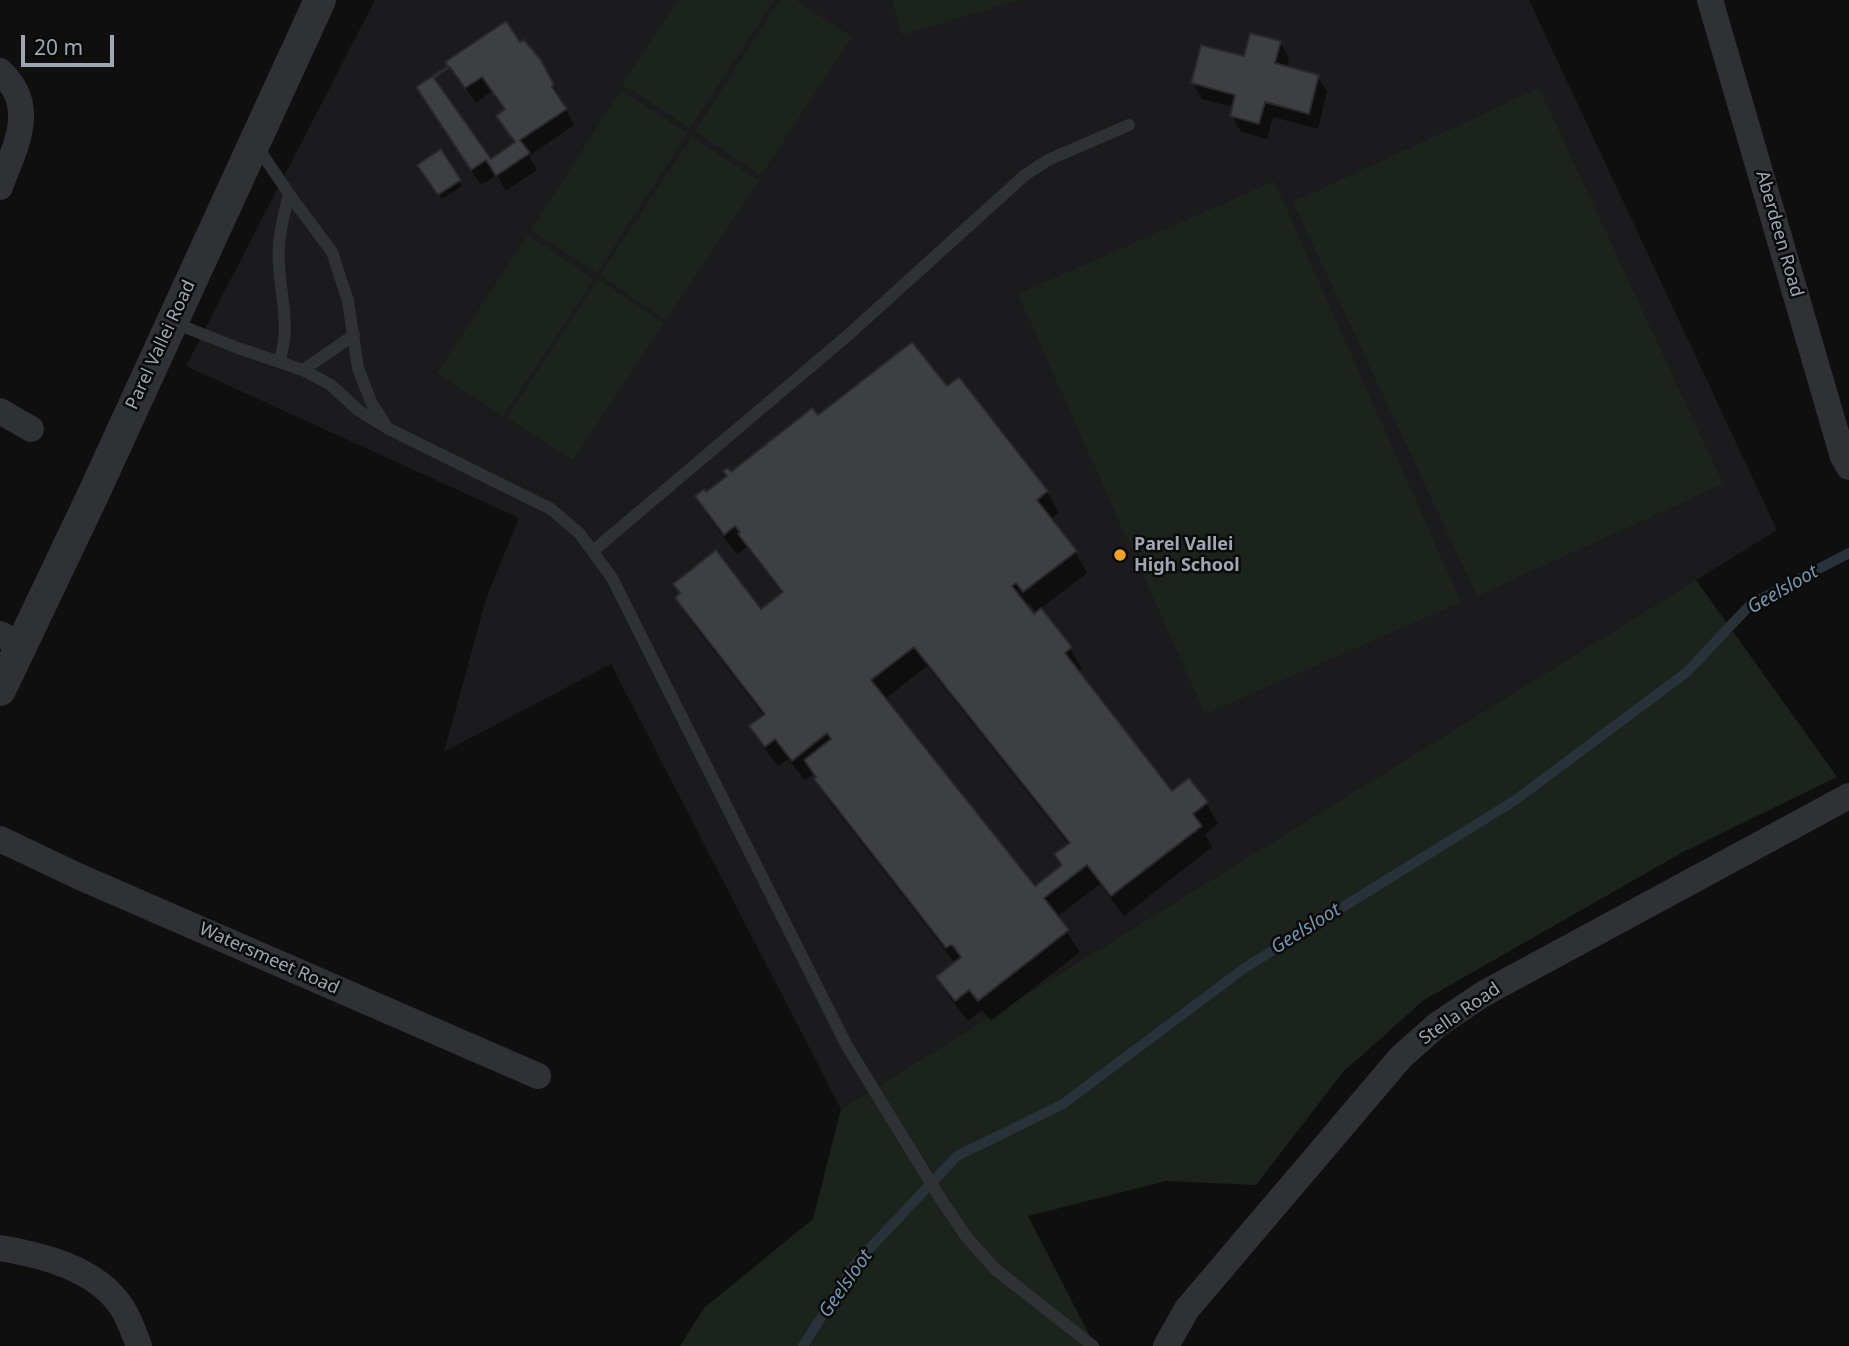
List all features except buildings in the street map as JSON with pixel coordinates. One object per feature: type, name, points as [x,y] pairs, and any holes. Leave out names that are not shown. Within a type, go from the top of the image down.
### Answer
[{"type":"street","name":"Parel Vallei Road","points":[[0,690],[11,640],[172,322],[320,0]]},
{"type":"street","name":"Aberdeen Road","points":[[1710,0],[1843,457],[1849,467]]},
{"type":"street","points":[[0,71],[16,89],[22,112],[17,142],[0,187]]},
{"type":"street","points":[[0,411],[31,429]]},
{"type":"street","name":"Stella Road","points":[[1166,1346],[1187,1309],[1401,1057],[1437,1025],[1483,995],[1848,799]]},
{"type":"street","name":"Watersmeet Road","points":[[0,839],[80,877],[538,1076]]},
{"type":"street","points":[[0,1248],[50,1259],[95,1281],[120,1304],[130,1321],[139,1346]]},
{"type":"lane","points":[[593,551],[847,337],[1026,175],[1048,160],[1129,125]]},
{"type":"lane","points":[[255,142],[331,252],[342,278],[358,368],[387,428]]},
{"type":"lane","points":[[279,362],[287,333],[279,266],[279,239],[289,194]]},
{"type":"lane","points":[[172,322],[303,370],[331,385],[358,410],[387,428],[551,509],[573,527],[612,578],[847,1046],[942,1201],[968,1240],[995,1269],[1093,1346]]},
{"type":"lane","points":[[303,370],[354,335]]},
{"type":"shaded area","name":"Parel Vallei High School","points":[[375,0],[1529,0],[1777,530],[841,1109],[611,664],[444,752],[486,599],[519,518],[186,366]]},
{"type":"shaded area","points":[[678,0],[774,0],[690,128],[622,84]]},
{"type":"shaded area","points":[[780,0],[796,0],[852,37],[761,175],[695,131]]},
{"type":"shaded area","points":[[892,0],[1020,0],[902,35]]},
{"type":"shaded area","points":[[1539,88],[1723,484],[1477,596],[1293,202]]},
{"type":"shaded area","points":[[621,90],[687,133],[597,273],[531,230]]},
{"type":"shaded area","points":[[692,137],[759,181],[666,320],[600,275]]},
{"type":"shaded area","points":[[1274,181],[1461,602],[1205,714],[1018,294]]},
{"type":"shaded area","points":[[528,235],[594,279],[503,416],[437,373]]},
{"type":"shaded area","points":[[598,279],[664,323],[573,460],[507,417]]},
{"type":"shaded area","points":[[1696,580],[1837,777],[1683,852],[1424,1000],[1343,1072],[1256,1185],[1166,1181],[1028,1216],[1095,1346],[680,1346],[704,1308],[813,1219],[841,1109]]},
{"type":"waterway","name":"Geelsloot","points":[[803,1346],[855,1264],[957,1156],[1063,1104],[1246,967],[1514,801],[1687,672],[1751,604],[1849,553]]},
{"type":"place","name":"Parel Vallei High School","points":[[1120,555]]}]
